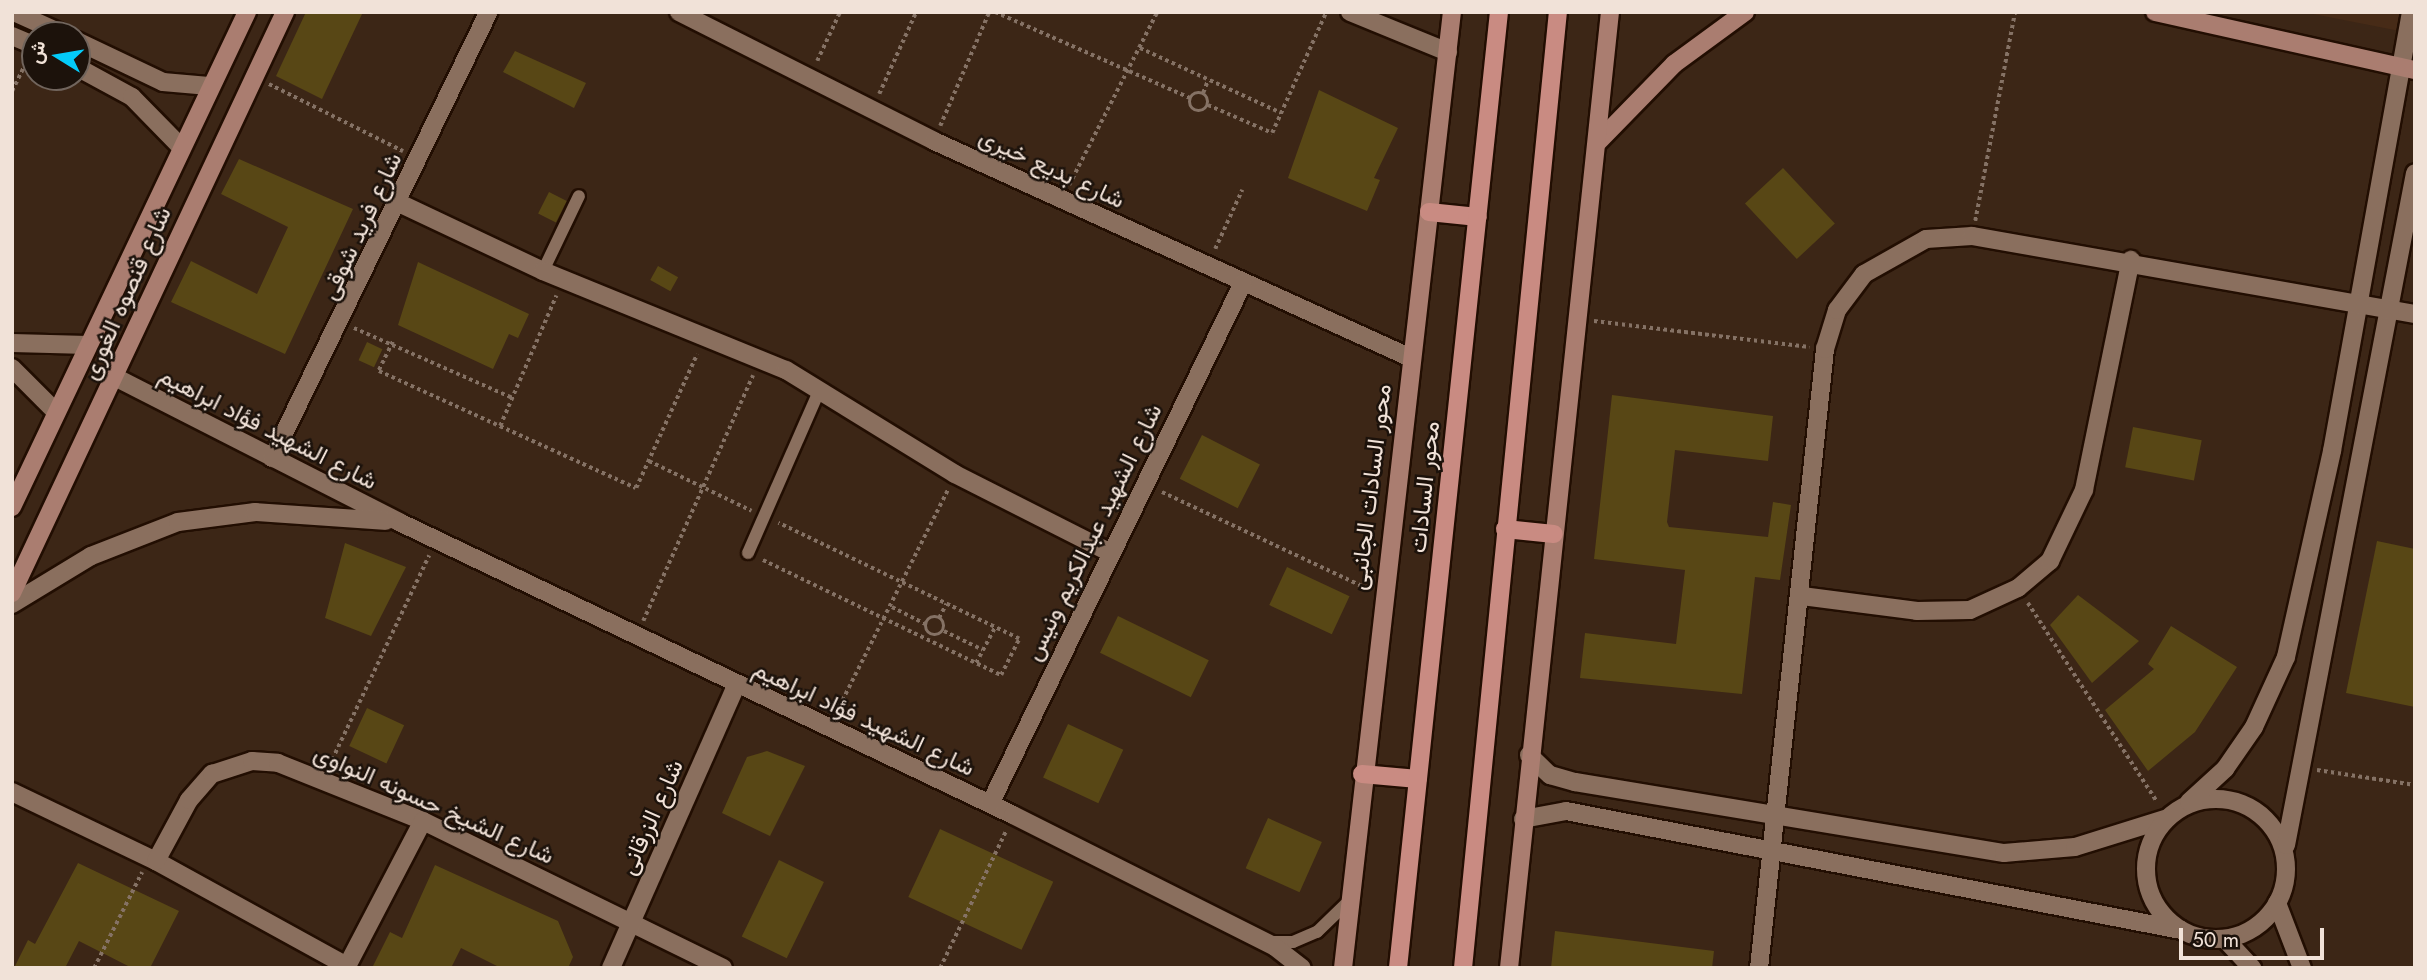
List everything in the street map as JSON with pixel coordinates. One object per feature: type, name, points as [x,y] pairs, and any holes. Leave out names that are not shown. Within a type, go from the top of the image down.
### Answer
[{"type":"main road","name":"محور السادات","points":[[1398,968],[1499,12]]},
{"type":"main road","points":[[1463,968],[1558,12]]},
{"type":"main road","points":[[1429,212],[1478,217]]},
{"type":"main road","points":[[1505,529],[1554,534]]},
{"type":"main road","points":[[1362,774],[1418,779]]},
{"type":"street","points":[[14,12],[38,17]]},
{"type":"street","name":"شارع قنصوه الغورى","points":[[12,507],[179,145],[247,12]]},
{"type":"street","name":"شارع قنصوه الغورى","points":[[12,593],[285,12]]},
{"type":"street","name":"شارع فريد شوقى","points":[[272,458],[342,324],[489,12]]},
{"type":"street","name":"شارع بديع خيرى","points":[[679,12],[934,141],[1411,358]]},
{"type":"street","points":[[1350,12],[1448,52]]},
{"type":"street","name":"محور السادات الجانبى","points":[[1343,968],[1382,595],[1452,12]]},
{"type":"street","points":[[1509,968],[1529,755],[1598,142],[1610,12]]},
{"type":"street","points":[[1598,142],[1674,64],[1745,12]]},
{"type":"street","points":[[2155,12],[2407,68]]},
{"type":"street","points":[[2181,930],[2154,902],[2148,884],[2150,845],[2168,818],[2189,802],[2238,752],[2286,657],[2407,68],[2411,12]]},
{"type":"street","points":[[91,48],[163,82],[209,86]]},
{"type":"street","points":[[91,75],[132,97],[179,145]]},
{"type":"street","points":[[2302,968],[2277,903],[2297,768],[2391,308],[2415,173]]},
{"type":"street","points":[[399,203],[563,280],[706,333],[761,358],[820,389],[955,474],[1109,552]]},
{"type":"street","points":[[1759,968],[1768,849],[1802,596],[1825,349],[1842,302],[1864,274],[1926,239],[1972,236],[2360,300],[2415,314]]},
{"type":"street","points":[[1802,596],[1946,612],[1982,606],[2018,588],[2058,551],[2078,510],[2131,261]]},
{"type":"street","name":"شارع الشهيد عبدالكريم ونيس","points":[[990,804],[1109,552],[1243,283]]},
{"type":"street","points":[[12,343],[88,345]]},
{"type":"street","points":[[12,368],[56,412]]},
{"type":"street","name":"شارع الشهيد فؤاد ابراهيم","points":[[115,377],[436,540],[637,635],[736,686],[1013,815],[1264,941],[1302,968]]},
{"type":"street","name":"شارع الشهيد فؤاد ابراهيم","points":[[12,604],[91,556],[178,522],[255,512],[400,522]]},
{"type":"street","name":"شارع الزرقانى","points":[[611,968],[736,686]]},
{"type":"street","points":[[1529,755],[1562,779],[1773,816],[2028,854],[2076,847],[2168,818]]},
{"type":"street","name":"شارع الشيخ حسونه النواوى","points":[[153,859],[189,800],[226,766],[264,760],[324,778],[423,821],[723,968]]},
{"type":"street","points":[[12,792],[153,859],[347,967],[423,821]]},
{"type":"street","points":[[2189,802],[2214,799],[2250,808],[2286,845]]},
{"type":"street","points":[[1523,819],[1566,811],[2225,939],[2246,932],[2277,903]]},
{"type":"street","points":[[2225,939],[2252,968]]},
{"type":"lane","points":[[543,271],[579,196]]},
{"type":"lane","points":[[748,553],[820,389]]},
{"type":"lane","points":[[1264,941],[1305,938],[1350,900]]},
{"type":"path","points":[[808,79],[840,12]]},
{"type":"path","points":[[871,111],[916,12]]},
{"type":"path","points":[[934,141],[989,12]]},
{"type":"path","points":[[995,12],[1190,98],[1195,111],[1208,105]]},
{"type":"path","points":[[1062,199],[1157,12]]},
{"type":"path","points":[[1208,80],[1203,93],[1208,105],[1272,133],[1326,12]]},
{"type":"path","points":[[1972,236],[2015,12]]},
{"type":"path","points":[[1140,48],[1281,113]]},
{"type":"path","points":[[12,91],[21,73]]},
{"type":"path","points":[[254,76],[419,159]]},
{"type":"path","points":[[1190,98],[1203,93]]},
{"type":"path","points":[[1207,267],[1242,190]]},
{"type":"path","points":[[500,426],[563,280]]},
{"type":"path","points":[[1578,319],[1825,349]]},
{"type":"path","points":[[342,324],[393,342],[513,398]]},
{"type":"path","points":[[393,342],[379,371],[636,488],[706,333]]},
{"type":"path","points":[[637,635],[761,358]]},
{"type":"path","points":[[649,461],[1019,639],[1001,676],[929,637],[886,620],[748,553]]},
{"type":"path","points":[[828,727],[886,620],[955,474]]},
{"type":"path","points":[[1143,483],[1382,595]]},
{"type":"path","points":[[324,778],[436,540]]},
{"type":"path","points":[[2018,588],[2168,818]]},
{"type":"path","points":[[926,624],[939,618],[946,604]]},
{"type":"path","points":[[892,607],[926,624]]},
{"type":"path","points":[[939,618],[944,631],[983,650]]},
{"type":"path","points":[[926,624],[929,637]]},
{"type":"path","points":[[976,663],[995,628]]},
{"type":"path","points":[[929,637],[944,631]]},
{"type":"path","points":[[2297,768],[2415,785]]},
{"type":"path","points":[[940,968],[1013,815]]},
{"type":"path","points":[[94,968],[153,859]]},
{"type":"shaded area","points":[[2303,12],[2415,12],[2415,34]]},
{"type":"building","points":[[306,12],[363,12],[322,99],[276,76]]},
{"type":"building","points":[[515,51],[586,83],[574,108],[503,72]]},
{"type":"building","points":[[1319,90],[1398,128],[1374,178],[1380,180],[1367,211],[1288,178]]},
{"type":"building","points":[[239,159],[353,209],[285,354],[171,302],[191,261],[257,294],[288,227],[221,194]]},
{"type":"building","points":[[1783,168],[1835,224],[1797,259],[1745,203]]},
{"type":"building","points":[[549,192],[567,201],[556,222],[538,213]]},
{"type":"building","points":[[418,262],[529,314],[518,338],[509,334],[493,369],[398,325]]},
{"type":"building","points":[[658,266],[678,277],[670,291],[650,280]]},
{"type":"building","points":[[367,342],[382,349],[374,367],[359,360]]},
{"type":"building","points":[[1612,395],[1773,416],[1768,461],[1675,450],[1667,522],[1669,527],[1768,537],[1773,502],[1791,505],[1780,580],[1755,577],[1742,694],[1580,678],[1585,633],[1676,644],[1685,570],[1594,559]]},
{"type":"building","points":[[2133,427],[2202,440],[2194,481],[2125,467]]},
{"type":"building","points":[[1202,435],[1260,465],[1238,508],[1180,479]]},
{"type":"building","points":[[2377,541],[2415,549],[2415,707],[2346,693]]},
{"type":"building","points":[[345,543],[406,567],[371,636],[325,618]]},
{"type":"building","points":[[1287,567],[1350,596],[1332,634],[1269,605]]},
{"type":"building","points":[[2078,595],[2139,641],[2092,683],[2050,625]]},
{"type":"building","points":[[1118,616],[1209,660],[1191,697],[1100,653]]},
{"type":"building","points":[[2171,626],[2237,667],[2195,732],[2148,771],[2105,710],[2154,669],[2148,664]]},
{"type":"building","points":[[367,708],[404,725],[386,763],[349,746]]},
{"type":"building","points":[[1068,724],[1123,750],[1098,803],[1043,777]]},
{"type":"building","points":[[767,751],[805,766],[770,836],[722,813],[747,757]]},
{"type":"building","points":[[1268,818],[1322,842],[1300,892],[1246,868]]},
{"type":"building","points":[[940,829],[1053,882],[1022,950],[908,897]]},
{"type":"building","points":[[779,860],[824,882],[787,958],[742,936]]},
{"type":"building","points":[[78,863],[179,911],[150,968],[132,968],[79,941],[65,968],[14,968],[28,940],[35,944]]},
{"type":"building","points":[[435,865],[558,921],[573,957],[568,968],[501,968],[461,948],[451,968],[372,968],[390,932],[402,938]]},
{"type":"building","points":[[1555,931],[1714,951],[1712,968],[1551,968]]}]
